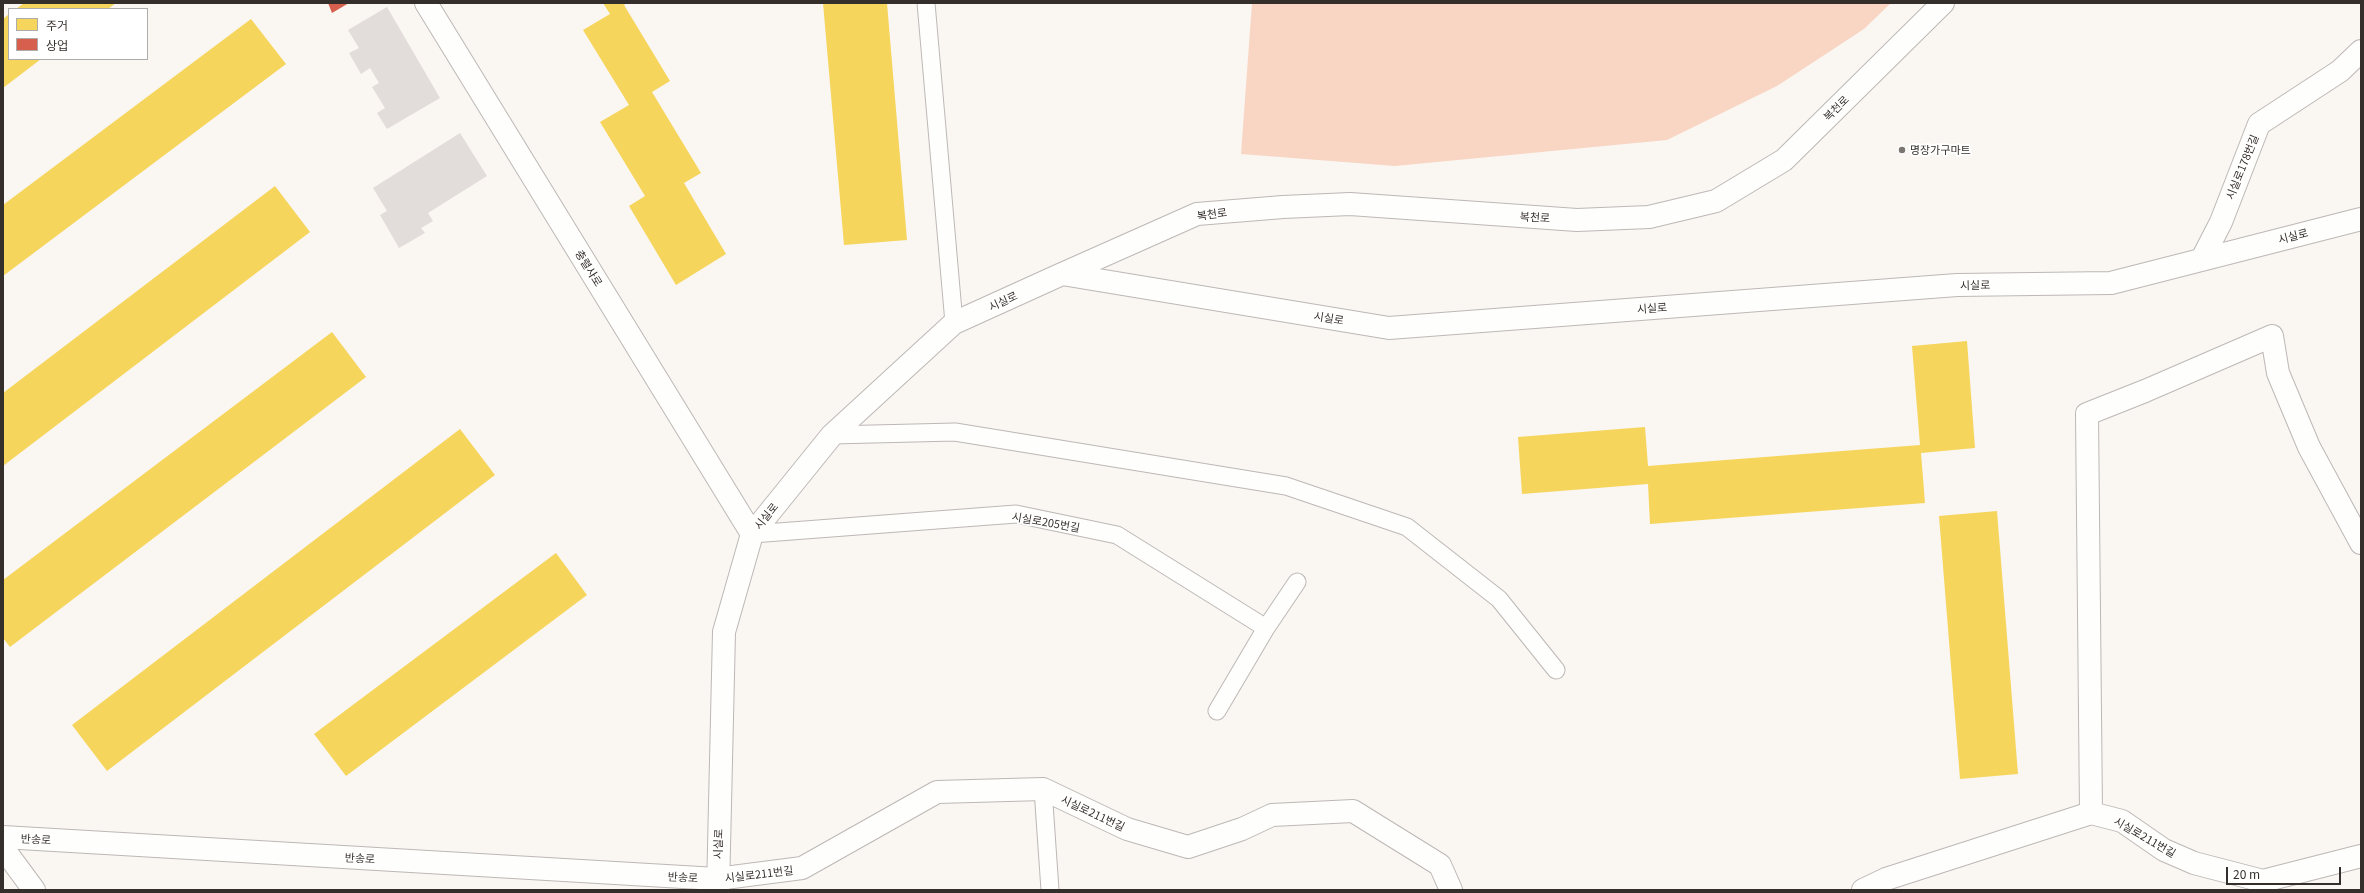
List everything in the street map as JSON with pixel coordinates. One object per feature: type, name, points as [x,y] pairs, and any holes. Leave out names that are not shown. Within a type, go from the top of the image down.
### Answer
[{"type":"street","name":"충렬사로","points":[[426,3],[752,534]]},
{"type":"street","name":"복천로","points":[[1062,274],[1197,214],[1282,206],[1350,204],[1578,220],[1648,217],[1716,201],[1784,160],[1943,3]]},
{"type":"street","name":"시실로178번길","points":[[2202,258],[2221,222],[2259,124],[2340,71],[2361,51]]},
{"type":"street","name":"시실로","points":[[717,885],[724,632],[752,534],[832,435],[954,323],[1062,274],[1389,328],[1957,285],[2111,283],[2202,258],[2361,219]]},
{"type":"street","points":[[1863,890],[1886,879],[2091,813],[2087,414],[2272,336],[2278,373],[2309,447],[2361,543]]},
{"type":"street","name":"시실로211번길","points":[[717,885],[802,868],[937,792],[1042,789],[1127,829],[1188,847],[1242,829],[1272,815],[1353,811],[1440,865],[1450,890]]},
{"type":"street","name":"시실로211번길","points":[[2091,813],[2122,822],[2164,850],[2194,864],[2263,881],[2361,856]]},
{"type":"street","name":"반송로","points":[[3,837],[717,885]]},
{"type":"street","name":"반송로","points":[[3,848],[34,890]]},
{"type":"lane","points":[[926,3],[954,323]]},
{"type":"lane","points":[[832,435],[955,432],[1286,486],[1407,527],[1499,599],[1556,670]]},
{"type":"lane","name":"시실로205번길","points":[[752,534],[1016,514],[1117,535],[1266,628]]},
{"type":"lane","points":[[1217,711],[1266,628],[1297,582]]},
{"type":"lane","points":[[1042,789],[1050,890]]},
{"type":"shaded area","points":[[1252,3],[1891,3],[1864,29],[1777,86],[1667,140],[1395,166],[1241,154]]},
{"type":"building: 주거","points":[[24,3],[116,3],[109,8],[17,8]]},
{"type":"building: 주거","points":[[603,3],[627,3],[624,5],[670,81],[652,92],[701,173],[684,183],[726,254],[676,285],[629,206],[645,196],[600,122],[629,105],[583,30],[610,14]]},
{"type":"building: 주거","points":[[823,3],[887,3],[907,240],[844,245]]},
{"type":"building: 주거","points":[[8,15],[8,60],[40,60],[3,88],[3,19]]},
{"type":"building: 주거","points":[[251,19],[286,64],[3,276],[3,205]]},
{"type":"building: 주거","points":[[275,186],[310,232],[3,466],[3,393]]},
{"type":"building: 주거","points":[[332,332],[366,377],[10,647],[3,638],[3,580]]},
{"type":"building: 주거","points":[[1967,341],[1975,448],[1921,453],[1925,503],[1650,524],[1648,484],[1522,494],[1518,437],[1645,427],[1648,466],[1920,445],[1912,346]]},
{"type":"building: 주거","points":[[460,429],[495,475],[107,771],[72,725]]},
{"type":"building: 주거","points":[[1997,511],[2018,774],[1960,779],[1939,516]]},
{"type":"building: 주거","points":[[556,553],[587,595],[346,776],[314,734]]},
{"type":"building: 상업","points":[[328,3],[349,3],[332,13]]},
{"type":"building: 기타","points":[[387,7],[440,98],[387,129],[377,113],[385,108],[372,87],[379,83],[370,68],[361,74],[349,53],[359,48],[348,30]]},
{"type":"building: 기타","points":[[460,133],[487,176],[428,213],[433,221],[421,228],[425,233],[399,248],[380,215],[387,211],[373,188]]},
{"type":"place","name":"명장가구마트","points":[[1902,150]]}]
